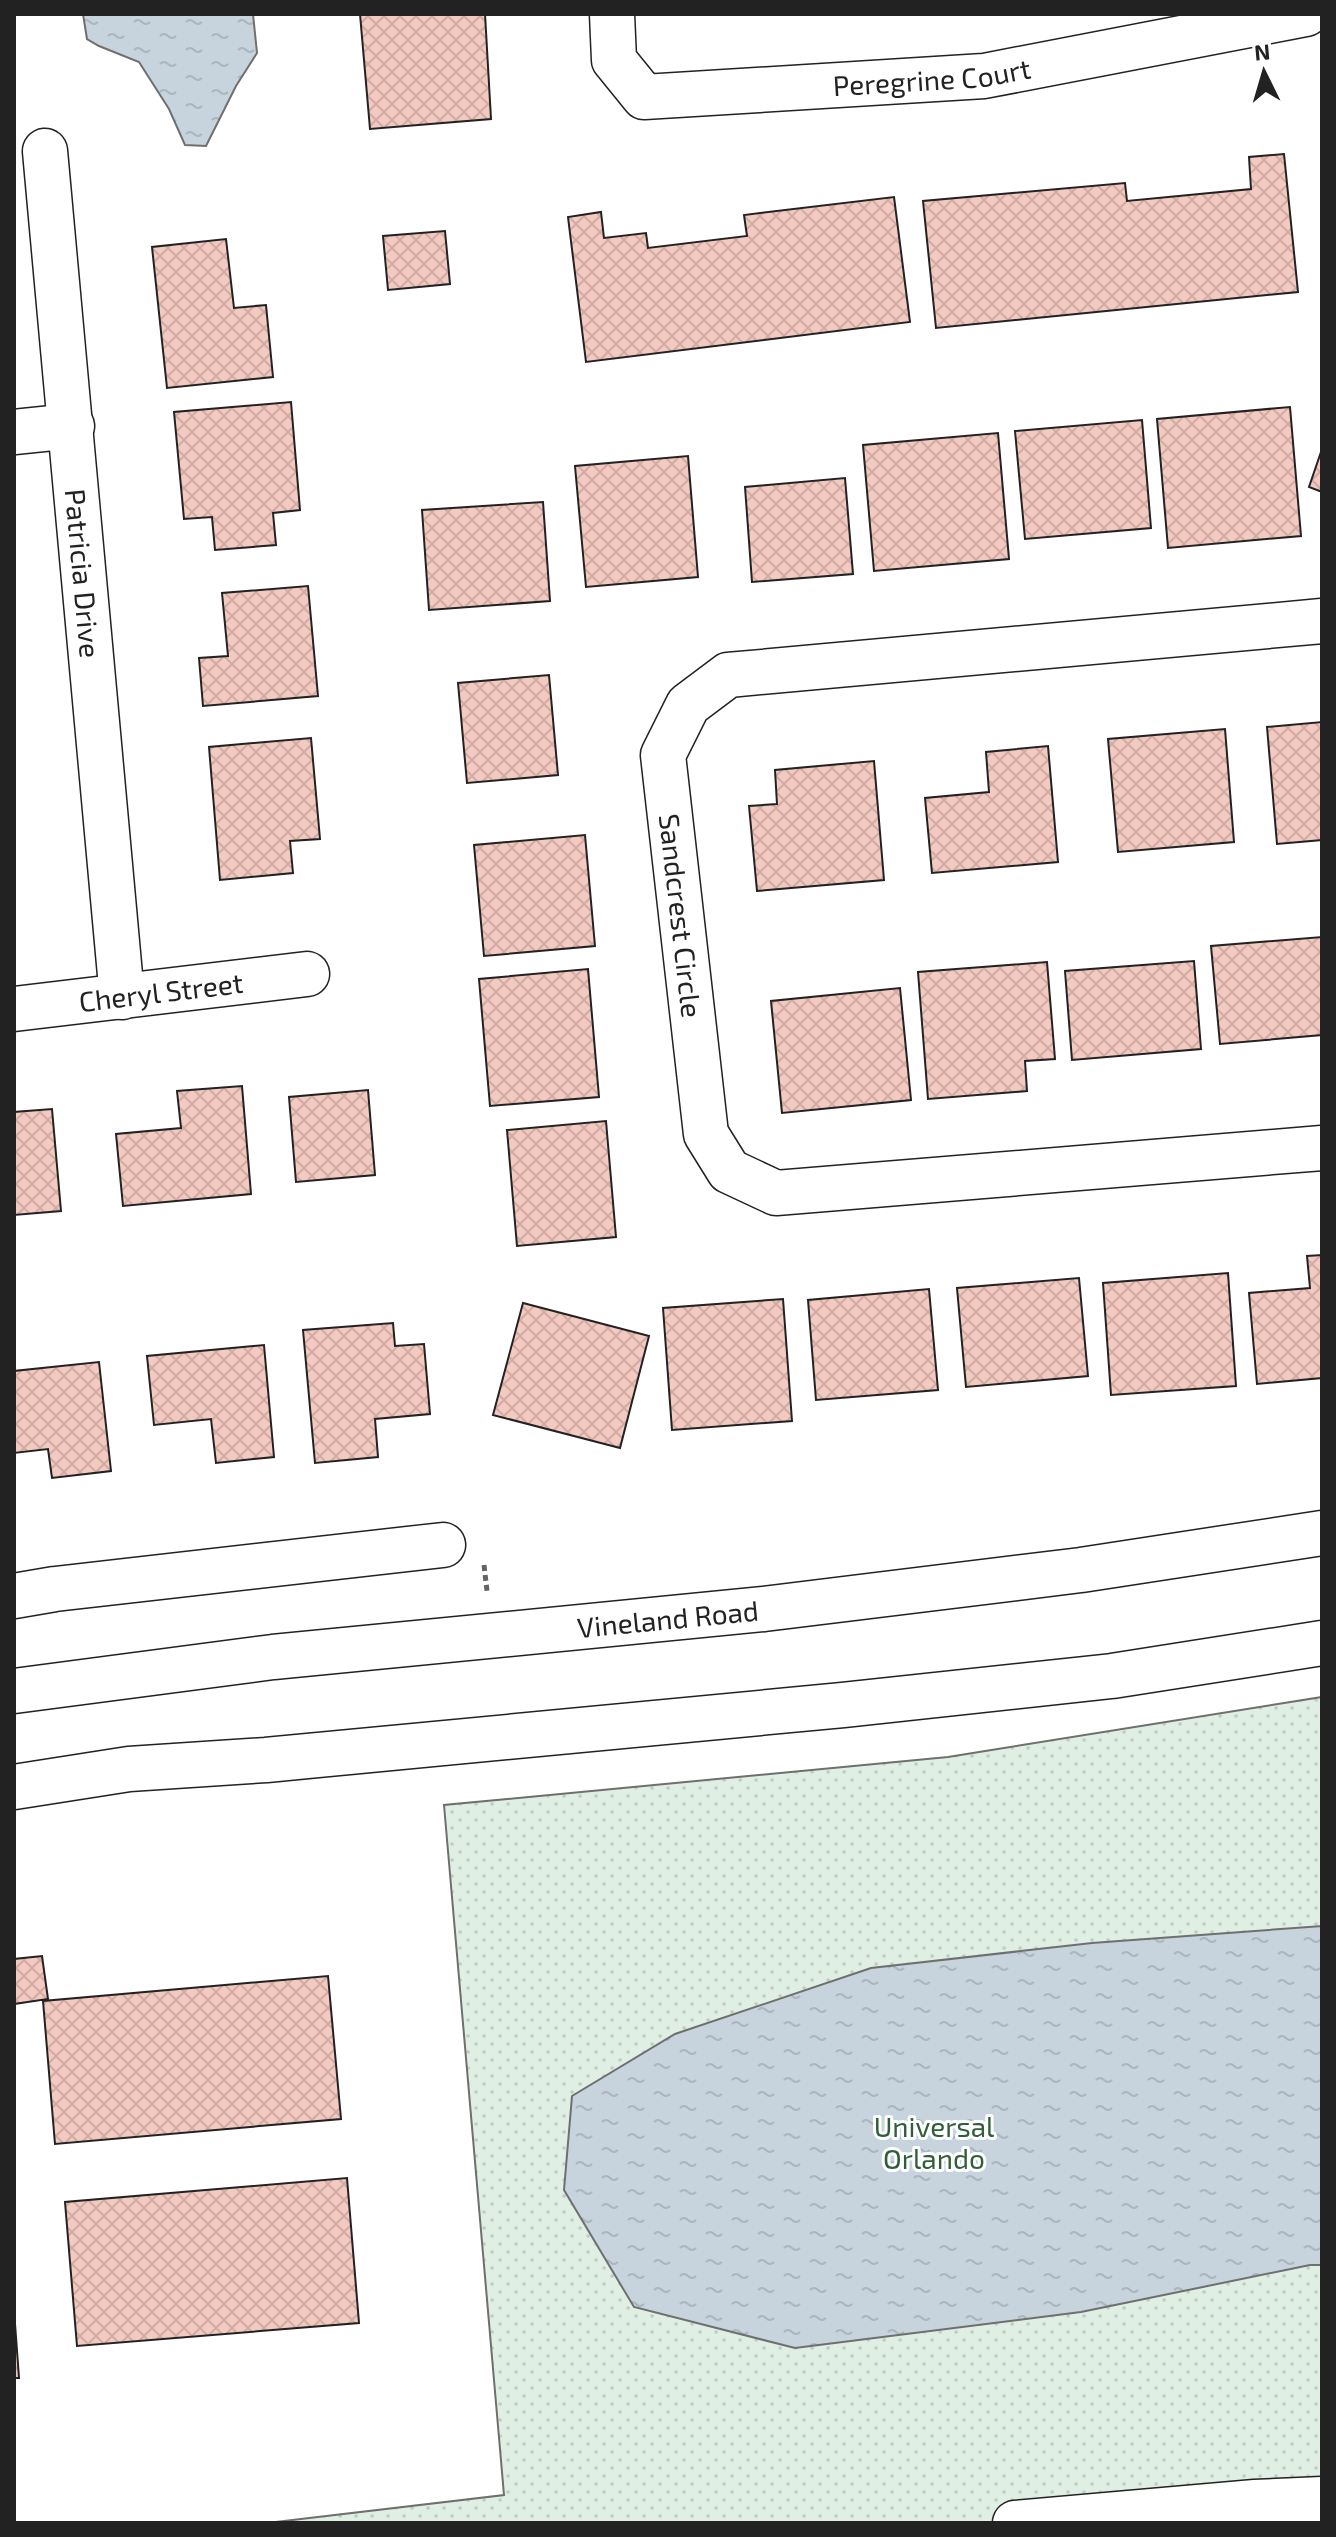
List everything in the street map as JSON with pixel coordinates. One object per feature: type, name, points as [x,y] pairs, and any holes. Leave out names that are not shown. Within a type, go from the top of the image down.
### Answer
[{"type":"street","name":"Peregrine Court","points":[[612,14],[614,60],[644,97],[984,76],[1306,14]]},
{"type":"street","name":"Patricia Drive","points":[[45,151],[122,997]]},
{"type":"street","points":[[14,432],[72,426]]},
{"type":"street","name":"Sandcrest Circle","points":[[1322,621],[728,675],[688,705],[663,755],[706,1134],[729,1171],[776,1193],[1322,1148]]},
{"type":"street","name":"Cheryl Street","points":[[14,1009],[307,974]]},
{"type":"street","name":"Vineland Road","points":[[14,1691],[273,1657],[764,1609],[1049,1574],[1322,1533]]},
{"type":"street","points":[[14,1596],[443,1545]]},
{"type":"street","points":[[14,1787],[129,1769],[266,1760],[1112,1676],[1322,1643]]},
{"type":"street","points":[[1015,2523],[1322,2499]]},
{"type":"path","points":[[443,1545],[481,1546],[492,1636]]},
{"type":"green space","name":"Universal Orlando","points":[[1322,1697],[1322,2523],[267,2523],[504,2495],[444,1805],[948,1757]]},
{"type":"water","points":[[83,14],[253,14],[257,53],[236,86],[206,146],[185,145],[169,109],[139,62],[87,39]]},
{"type":"water","points":[[1322,1926],[1322,2265],[1081,2312],[795,2348],[634,2307],[564,2190],[572,2096],[675,2034],[871,1968],[1092,1943]]},
{"type":"building","points":[[360,14],[485,14],[491,119],[370,129]]},
{"type":"building","points":[[1284,154],[1298,292],[936,328],[923,201],[1125,183],[1127,201],[1251,189],[1249,157]]},
{"type":"building","points":[[894,197],[910,322],[586,362],[568,217],[601,212],[604,238],[646,233],[648,248],[747,236],[744,215]]},
{"type":"building","points":[[445,231],[450,284],[388,290],[383,236]]},
{"type":"building","points":[[226,239],[234,308],[266,305],[273,377],[167,388],[152,247]]},
{"type":"building","points":[[291,402],[300,510],[273,513],[276,545],[215,550],[212,517],[184,519],[174,412]]},
{"type":"building","points":[[1290,407],[1301,536],[1168,548],[1157,419]]},
{"type":"building","points":[[1142,420],[1151,528],[1025,539],[1015,431]]},
{"type":"building","points":[[998,433],[1009,559],[874,571],[863,445]]},
{"type":"building","points":[[1322,449],[1322,492],[1309,487]]},
{"type":"building","points":[[688,456],[698,577],[586,587],[575,466]]},
{"type":"building","points":[[845,478],[853,574],[752,582],[745,487]]},
{"type":"building","points":[[543,502],[550,601],[429,610],[422,510]]},
{"type":"building","points":[[308,586],[318,696],[203,706],[199,658],[228,656],[222,593]]},
{"type":"building","points":[[549,675],[558,775],[467,783],[458,683]]},
{"type":"building","points":[[1322,722],[1322,840],[1277,844],[1267,727]]},
{"type":"building","points":[[1225,729],[1234,842],[1118,852],[1108,739]]},
{"type":"building","points":[[311,738],[320,839],[290,841],[293,873],[220,880],[209,747]]},
{"type":"building","points":[[1048,746],[1058,862],[932,873],[925,798],[989,792],[986,752]]},
{"type":"building","points":[[874,761],[884,880],[757,891],[749,806],[777,804],[775,770]]},
{"type":"building","points":[[585,835],[595,946],[484,956],[474,845]]},
{"type":"building","points":[[1322,937],[1322,1035],[1220,1044],[1211,946]]},
{"type":"building","points":[[1194,961],[1201,1049],[1072,1060],[1065,971]]},
{"type":"building","points":[[1047,962],[1055,1059],[1025,1061],[1027,1091],[928,1099],[918,972]]},
{"type":"building","points":[[588,969],[599,1097],[490,1106],[479,979]]},
{"type":"building","points":[[900,988],[911,1100],[782,1113],[771,1001]]},
{"type":"building","points":[[242,1086],[251,1194],[123,1206],[116,1134],[181,1128],[177,1091]]},
{"type":"building","points":[[368,1090],[375,1175],[296,1182],[289,1097]]},
{"type":"building","points":[[52,1109],[61,1211],[14,1215],[14,1112]]},
{"type":"building","points":[[606,1121],[616,1237],[517,1246],[507,1130]]},
{"type":"building","points":[[1322,1255],[1322,1378],[1257,1384],[1249,1293],[1310,1288],[1307,1256]]},
{"type":"building","points":[[1228,1273],[1236,1386],[1111,1395],[1103,1283]]},
{"type":"building","points":[[1079,1278],[1088,1376],[966,1387],[957,1288]]},
{"type":"building","points":[[929,1289],[938,1390],[816,1400],[808,1300]]},
{"type":"building","points":[[783,1299],[792,1421],[672,1430],[663,1308]]},
{"type":"building","points":[[523,1303],[649,1336],[620,1448],[493,1415]]},
{"type":"building","points":[[393,1323],[395,1346],[424,1344],[430,1414],[375,1419],[378,1457],[315,1463],[303,1330]]},
{"type":"building","points":[[264,1345],[274,1457],[216,1463],[211,1419],[154,1425],[147,1356]]},
{"type":"building","points":[[99,1362],[111,1471],[52,1478],[48,1449],[14,1453],[14,1371]]},
{"type":"building","points":[[42,1956],[48,1999],[14,2004],[14,1959]]},
{"type":"building","points":[[328,1976],[341,2119],[55,2144],[43,2001]]},
{"type":"building","points":[[347,2178],[359,2323],[77,2346],[65,2202]]},
{"type":"building","points":[[14,2310],[19,2378],[14,2378]]}]
